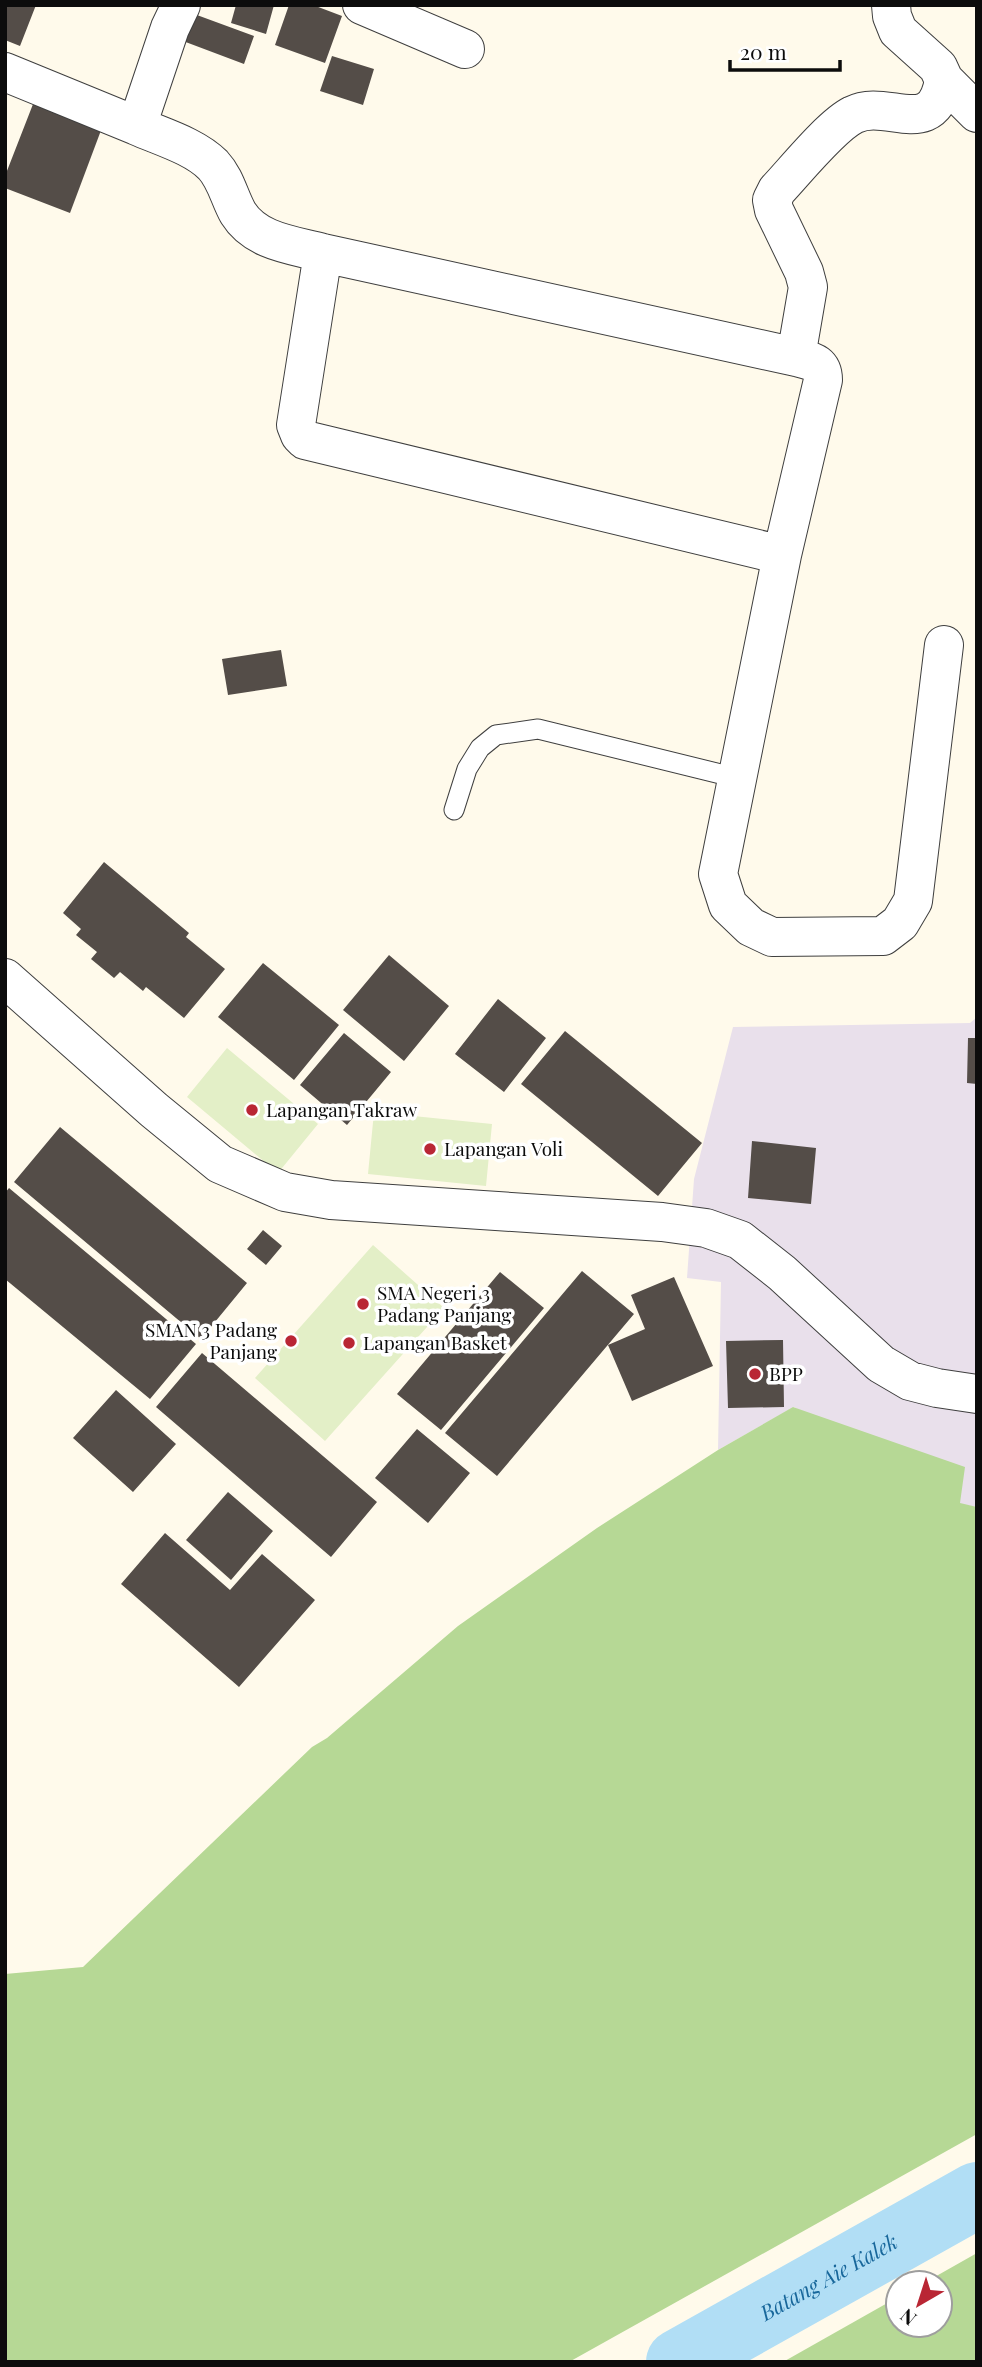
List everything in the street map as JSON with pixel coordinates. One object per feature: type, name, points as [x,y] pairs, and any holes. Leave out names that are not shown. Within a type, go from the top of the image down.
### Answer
[{"type":"street","points":[[137,126],[170,29],[181,5]]},
{"type":"street","points":[[362,5],[465,49]]},
{"type":"street","points":[[891,5],[891,16],[898,31],[938,67],[944,79],[977,113]]},
{"type":"street","points":[[5,72],[196,153],[214,166],[238,212],[250,228],[265,237],[323,253],[815,362],[823,372],[823,380],[782,555],[718,874],[729,905],[751,927],[772,937],[883,936],[900,923],[913,901],[944,645]]},
{"type":"street","points":[[796,357],[808,287],[804,272],[774,211],[772,200],[776,190],[841,122],[866,111],[915,116],[931,108],[942,92],[944,79]]},
{"type":"street","points":[[323,253],[296,425],[299,435],[305,440],[782,555]]},
{"type":"street","points":[[5,978],[154,1110],[220,1164],[285,1192],[331,1199],[648,1221],[706,1228],[740,1240],[782,1273],[881,1364],[910,1381],[977,1394]]},
{"type":"lane","points":[[454,810],[467,769],[480,748],[496,735],[538,729],[737,778]]},
{"type":"shaded area","points":[[977,1017],[977,1507],[960,1504],[794,1407],[718,1450],[721,1282],[687,1278],[694,1179],[733,1027],[970,1023]]},
{"type":"green space","name":"Lapangan Takraw","points":[[227,1048],[318,1124],[278,1173],[187,1097]]},
{"type":"green space","name":"Lapangan Voli","points":[[374,1112],[492,1124],[486,1186],[368,1174]]},
{"type":"green space","name":"Lapangan Basket","points":[[373,1245],[444,1308],[325,1441],[255,1378]]},
{"type":"green space","points":[[793,1407],[965,1467],[960,1503],[977,1507],[977,2134],[569,2362],[5,2362],[5,1974],[83,1967],[312,1747],[327,1738],[458,1626],[597,1528],[718,1450]]},
{"type":"green space","points":[[977,2253],[977,2362],[783,2362],[884,2305],[884,2339],[954,2339],[954,2269],[949,2269]]},
{"type":"building","points":[[5,5],[36,5],[20,46],[5,40]]},
{"type":"building","points":[[236,5],[274,5],[266,34],[231,23]]},
{"type":"building","points":[[289,5],[313,5],[342,16],[325,63],[275,45]]},
{"type":"building","points":[[186,11],[254,36],[244,64],[175,38]]},
{"type":"building","points":[[332,56],[374,69],[363,105],[320,91]]},
{"type":"building","points":[[35,99],[103,125],[70,213],[5,188],[5,176]]},
{"type":"building","points":[[281,650],[287,686],[228,695],[222,659]]},
{"type":"building","points":[[104,862],[189,933],[186,937],[225,969],[184,1018],[146,987],[143,991],[120,972],[114,978],[91,959],[97,952],[76,935],[81,929],[63,913]]},
{"type":"building","points":[[389,955],[449,1006],[404,1061],[343,1010]]},
{"type":"building","points":[[263,963],[339,1025],[294,1080],[218,1017]]},
{"type":"building","points":[[498,999],[546,1038],[504,1092],[455,1054]]},
{"type":"building","points":[[565,1031],[702,1143],[658,1196],[521,1084]]},
{"type":"building","points":[[344,1033],[391,1072],[347,1125],[300,1085]]},
{"type":"building","points":[[968,1038],[977,1038],[977,1084],[967,1083]]},
{"type":"building","points":[[60,1127],[247,1283],[201,1339],[14,1182]]},
{"type":"building","points":[[752,1141],[816,1148],[811,1204],[748,1198]]},
{"type":"building","points":[[9,1188],[196,1344],[150,1399],[5,1279],[5,1193]]},
{"type":"building","points":[[263,1230],[282,1246],[266,1265],[247,1249]]},
{"type":"building","points":[[582,1271],[634,1314],[497,1476],[445,1433]]},
{"type":"building","points":[[500,1272],[544,1308],[441,1430],[397,1394]]},
{"type":"building","points":[[674,1277],[713,1366],[632,1401],[608,1345],[645,1329],[631,1295]]},
{"type":"building","name":"BPP","points":[[783,1340],[784,1407],[728,1408],[726,1341]]},
{"type":"building","points":[[202,1353],[377,1502],[331,1557],[156,1407]]},
{"type":"building","points":[[116,1390],[176,1444],[133,1492],[73,1438]]},
{"type":"building","points":[[417,1429],[470,1473],[428,1523],[375,1478]]},
{"type":"building","points":[[228,1492],[273,1531],[231,1580],[186,1540]]},
{"type":"building","points":[[165,1533],[230,1590],[262,1554],[315,1600],[239,1687],[121,1584]]},
{"type":"waterway","name":"Batang Aie Kalek","points":[[679,2362],[977,2195]]},
{"type":"place","name":"Lapangan Takraw","points":[[252,1110]]},
{"type":"place","name":"Lapangan Voli","points":[[430,1149]]},
{"type":"place","name":"SMA Negeri 3 Padang Panjang","points":[[363,1304]]},
{"type":"place","name":"SMAN 3 Padang Panjang","points":[[291,1341]]},
{"type":"place","name":"Lapangan Basket","points":[[349,1343]]},
{"type":"place","name":"BPP","points":[[755,1374]]}]
